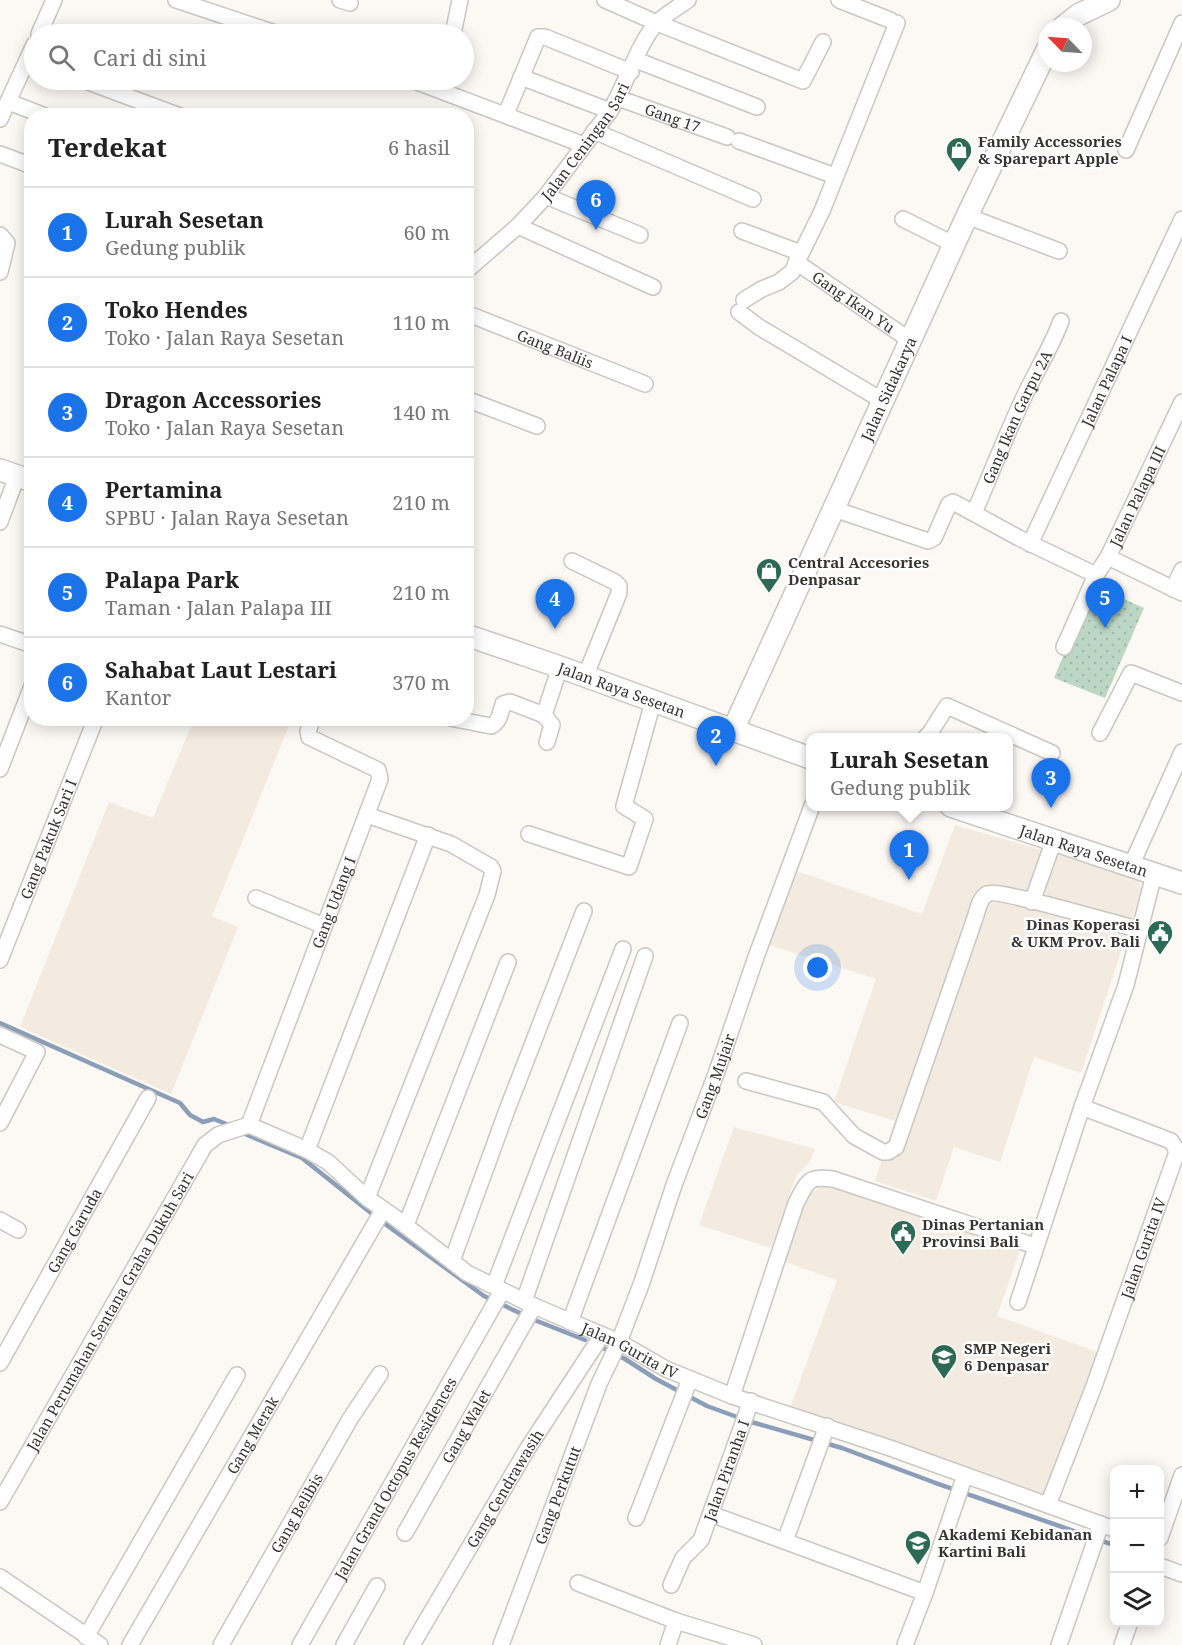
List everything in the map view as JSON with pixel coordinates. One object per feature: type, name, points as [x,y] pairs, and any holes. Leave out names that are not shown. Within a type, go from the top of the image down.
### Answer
[{"type":"street","points":[[43,24],[54,0]]},
{"type":"street","points":[[176,0],[248,24]]},
{"type":"street","points":[[455,24],[460,0]]},
{"type":"street","points":[[605,0],[657,24],[803,81],[824,42]]},
{"type":"street","name":"Jalan Ceningan Sari","points":[[474,255],[518,226],[546,196],[610,111],[645,41],[657,24],[688,0]]},
{"type":"street","points":[[839,0],[893,22],[822,212],[799,257],[786,278],[762,289],[741,306],[759,327],[883,401]]},
{"type":"street","points":[[1074,18],[1109,0]]},
{"type":"street","points":[[1126,150],[1182,23]]},
{"type":"street","points":[[506,114],[538,37],[545,37],[757,106]]},
{"type":"street","name":"Jalan Sidakarya","points":[[733,730],[967,216],[1038,69]]},
{"type":"street","points":[[0,119],[24,71]]},
{"type":"street","points":[[521,77],[610,111]]},
{"type":"street","points":[[110,90],[158,108]]},
{"type":"street","points":[[455,90],[506,114],[584,145]]},
{"type":"street","name":"Gang 17","points":[[618,98],[835,176]]},
{"type":"street","points":[[9,102],[24,108]]},
{"type":"street","points":[[594,131],[753,198]]},
{"type":"street","points":[[0,154],[24,163]]},
{"type":"street","points":[[546,196],[640,235]]},
{"type":"street","points":[[967,216],[1059,250]]},
{"type":"street","points":[[903,219],[955,245]]},
{"type":"street","name":"Jalan Palapa I","points":[[1030,544],[1182,219]]},
{"type":"street","points":[[518,226],[653,287]]},
{"type":"street","name":"Gang Ikan Yu","points":[[742,231],[799,257],[911,341]]},
{"type":"street","points":[[0,235],[7,243],[0,272]]},
{"type":"street","name":"Gang Baliis","points":[[474,316],[645,384]]},
{"type":"street","name":"Gang Ikan Garpu 2A","points":[[974,513],[1018,409],[1053,344],[1061,321]]},
{"type":"street","points":[[474,402],[537,426]]},
{"type":"street","name":"Jalan Palapa III","points":[[1064,647],[1096,575],[1108,557],[1182,402]]},
{"type":"street","points":[[0,522],[16,476]]},
{"type":"street","points":[[834,509],[929,541],[934,538],[950,502],[957,503],[1030,544],[1096,575]]},
{"type":"street","name":"Jalan Palapa III","points":[[1108,557],[1178,591]]},
{"type":"street","points":[[572,561],[619,586],[619,593],[585,677]]},
{"type":"street","points":[[1178,591],[1182,570]]},
{"type":"street","name":"Jalan Raya Sesetan","points":[[474,638],[806,757]]},
{"type":"street","points":[[2,640],[24,644]]},
{"type":"street","points":[[544,715],[560,667]]},
{"type":"street","points":[[1100,733],[1131,673],[1182,693]]},
{"type":"street","points":[[474,723],[491,726],[495,724],[503,704],[510,702],[544,715],[552,725],[547,742]]},
{"type":"street","points":[[529,834],[629,867],[645,819],[624,807],[653,702]]},
{"type":"street","points":[[930,733],[947,706],[1007,733]]},
{"type":"street","points":[[0,769],[24,708]]},
{"type":"street","name":"Gang Pakuk Sari I","points":[[0,960],[93,726]]},
{"type":"street","name":"Gang Udang I","points":[[247,1125],[380,779],[378,770],[309,737],[310,726]]},
{"type":"street","points":[[1013,736],[1052,753]]},
{"type":"street","points":[[1131,866],[1182,752]]},
{"type":"street","name":"Gang Mujair","points":[[618,1344],[811,811]]},
{"type":"street","name":"Jalan Raya Sesetan","points":[[963,811],[1182,883]]},
{"type":"street","points":[[367,815],[428,835],[463,850],[490,867],[493,872],[487,895],[367,1198]]},
{"type":"street","points":[[307,1150],[428,835]]},
{"type":"street","points":[[1032,902],[1054,840]]},
{"type":"street","points":[[1018,1302],[1082,1107],[1123,995],[1154,874]]},
{"type":"street","points":[[746,1081],[816,1099],[827,1107],[854,1136],[883,1152],[888,1152],[896,1147],[981,902],[987,894],[995,893],[1141,930]]},
{"type":"street","points":[[256,898],[324,926]]},
{"type":"street","points":[[452,1261],[507,1110],[584,911]]},
{"type":"street","name":"Jalan Grand Octopus Residences","points":[[300,1645],[384,1501],[490,1310],[623,949]]},
{"type":"street","name":"Gang Walet","points":[[405,1533],[529,1309],[645,956]]},
{"type":"street","points":[[406,1225],[508,962]]},
{"type":"street","points":[[570,1322],[680,1023]]},
{"type":"street","points":[[0,1035],[37,1052],[0,1124]]},
{"type":"street","name":"Gang Garuda","points":[[0,1363],[148,1098]]},
{"type":"street","name":"Jalan Gurita IV","points":[[1048,1505],[1094,1386],[1176,1155],[1176,1149],[1170,1141],[1082,1107]]},
{"type":"street","name":"Jalan Gurita IV","points":[[247,1125],[307,1150],[328,1162],[367,1198],[378,1217],[406,1225],[467,1273],[529,1309],[602,1335],[689,1381],[750,1403],[824,1435],[1048,1505],[1102,1532]]},
{"type":"street","name":"Jalan Perumahan Sentana Graha Dukuh Sari","points":[[0,1502],[205,1145],[218,1135],[247,1125]]},
{"type":"street","points":[[732,1396],[796,1203],[811,1179],[816,1177],[833,1179],[1035,1246]]},
{"type":"street","name":"Gang Merak","points":[[130,1645],[378,1217]]},
{"type":"street","points":[[0,1220],[18,1230]]},
{"type":"street","name":"Gang Cendrawasih","points":[[412,1645],[528,1448],[602,1335]]},
{"type":"street","name":"Gang Perkutut","points":[[501,1645],[609,1360],[618,1344]]},
{"type":"street","points":[[86,1637],[237,1375]]},
{"type":"street","name":"Gang Belibis","points":[[221,1645],[350,1419],[377,1378]]},
{"type":"street","points":[[636,1518],[689,1381]]},
{"type":"street","name":"Jalan Piranha I","points":[[670,1585],[683,1558],[701,1540],[750,1403]]},
{"type":"street","points":[[785,1541],[824,1435]]},
{"type":"street","points":[[1164,1527],[1182,1475]]},
{"type":"street","points":[[905,1645],[964,1478]]},
{"type":"street","points":[[711,1514],[925,1593]]},
{"type":"street","points":[[1059,1645],[1102,1532]]},
{"type":"street","points":[[1164,1567],[1182,1574]]},
{"type":"street","points":[[0,1577],[100,1645]]},
{"type":"street","points":[[578,1583],[676,1621],[754,1645]]},
{"type":"street","points":[[344,1645],[377,1586]]},
{"type":"street","points":[[668,1645],[676,1621]]},
{"type":"street","points":[[1122,1645],[1129,1627]]},
{"type":"shaded area","points":[[191,726],[289,726],[212,916],[238,927],[171,1094],[20,1027],[109,802],[153,818]]},
{"type":"shaded area","points":[[955,825],[1139,878],[1141,891],[1081,1073],[1034,1057],[1000,1162],[954,1147],[936,1201],[875,1181],[895,1121],[834,1102],[876,979],[764,943],[790,869],[922,914]]},
{"type":"shaded area","points":[[734,1127],[815,1149],[809,1163],[796,1176],[771,1248],[699,1225]]},
{"type":"shaded area","name":"SMP Negeri 6 Denpasar","points":[[821,1187],[881,1194],[1020,1250],[997,1316],[1097,1352],[1044,1497],[790,1408],[837,1280],[785,1262],[803,1205],[811,1193]]},
{"type":"green space","points":[[1093,585],[1144,608],[1105,698],[1054,678]]},
{"type":"waterway","points":[[0,1023],[180,1103],[190,1115],[203,1122],[214,1119],[231,1126]]},
{"type":"waterway","points":[[238,1131],[302,1158],[381,1221],[484,1296],[524,1315]]},
{"type":"waterway","points":[[532,1319],[585,1340]]},
{"type":"waterway","points":[[603,1348],[707,1406],[748,1421],[842,1448],[1110,1544]]},
{"type":"place","name":"Family Accessories & Sparepart Apple","points":[[959,173]]},
{"type":"place","name":"Sahabat Laut Lestari","points":[[596,230]]},
{"type":"place","name":"Central Accesories Denpasar","points":[[769,594]]},
{"type":"place","name":"Palapa Park","points":[[1105,628]]},
{"type":"place","name":"Pertamina","points":[[555,629]]},
{"type":"place","name":"Toko Hendes","points":[[716,766]]},
{"type":"place","name":"Dragon Accessories","points":[[1051,808]]},
{"type":"place","name":"Lurah Sesetan","points":[[909,880]]},
{"type":"place","name":"Dinas Koperasi & UKM Prov. Bali","points":[[1160,956]]},
{"type":"place","name":"Dinas Pertanian Provinsi Bali","points":[[903,1256]]},
{"type":"place","name":"SMP Negeri 6 Denpasar","points":[[944,1380]]},
{"type":"place","name":"Akademi Kebidanan Kartini Bali","points":[[918,1566]]}]
